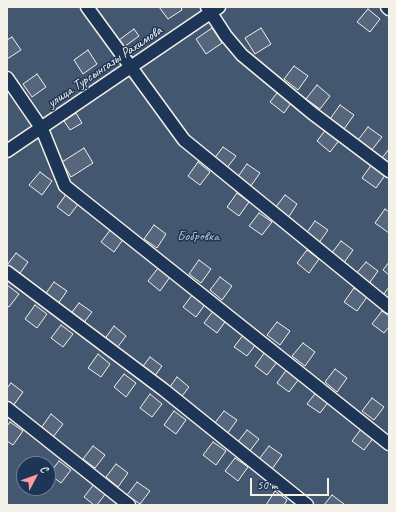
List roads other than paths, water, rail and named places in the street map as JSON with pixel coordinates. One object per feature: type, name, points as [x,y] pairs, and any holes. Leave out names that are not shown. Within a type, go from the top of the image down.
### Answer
[{"type":"street","points":[[87,7],[130,68],[184,140],[389,307]]},
{"type":"street","points":[[212,9],[226,36],[242,55],[312,113],[389,171]]},
{"type":"street","name":"улица Турсынгазы Рахимова","points":[[7,151],[42,129],[212,9]]},
{"type":"street","points":[[7,78],[42,129],[65,186],[389,444]]},
{"type":"street","points":[[7,272],[164,390],[306,505]]},
{"type":"street","points":[[7,408],[129,505]]},
{"type":"park label","name":"Бобровка","points":[[198,236]]}]
